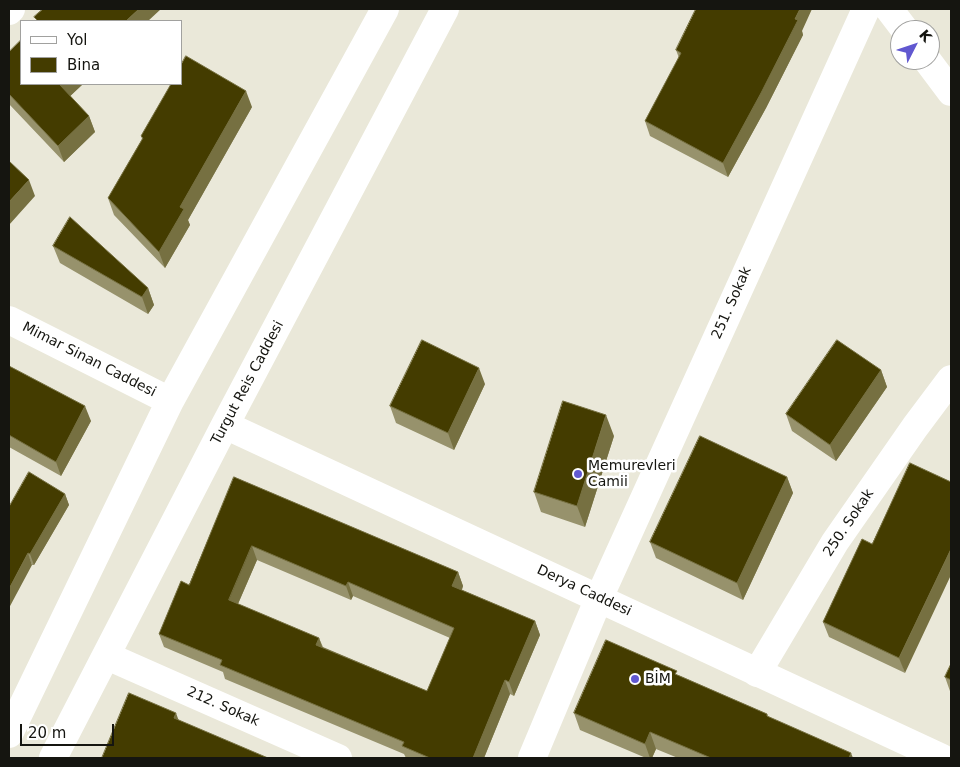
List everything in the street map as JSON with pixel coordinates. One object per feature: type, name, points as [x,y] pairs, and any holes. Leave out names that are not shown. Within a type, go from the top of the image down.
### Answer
[{"type":"main road","points":[[9,734],[170,401],[385,9]]},
{"type":"main road","name":"Turgut Reis Caddesi","points":[[53,758],[445,9]]},
{"type":"main road","name":"251. Sokak","points":[[532,758],[599,598],[866,9]]},
{"type":"main road","points":[[889,9],[897,20]]},
{"type":"main road","points":[[934,70],[951,92]]},
{"type":"main road","name":"Mimar Sinan Caddesi","points":[[9,320],[170,401]]},
{"type":"main road","name":"250. Sokak","points":[[757,673],[835,542],[951,379]]},
{"type":"main road","name":"Derya Caddesi","points":[[226,425],[942,758]]},
{"type":"main road","name":"212. Sokak","points":[[107,656],[338,758]]},
{"type":"building","points":[[43,9],[139,9],[127,20],[37,20],[34,17]]},
{"type":"building","points":[[696,9],[800,9],[795,19],[798,20],[723,163],[645,121],[681,53],[676,50]]},
{"type":"building","points":[[20,41],[20,85],[60,85],[89,116],[58,146],[9,94],[9,52]]},
{"type":"building","points":[[186,56],[246,91],[180,207],[184,209],[159,252],[108,198],[143,138],[141,136],[170,85],[182,85],[182,63]]},
{"type":"building","points":[[9,161],[29,180],[9,202]]},
{"type":"building","points":[[70,217],[148,288],[142,297],[53,246]]},
{"type":"building","points":[[422,340],[479,368],[448,433],[390,406]]},
{"type":"building","points":[[837,340],[881,370],[830,445],[786,414]]},
{"type":"building","points":[[9,366],[85,406],[56,462],[9,435]]},
{"type":"building","points":[[563,401],[606,415],[577,506],[534,492]]},
{"type":"building","points":[[700,436],[787,477],[737,583],[650,542]]},
{"type":"building","points":[[910,463],[951,482],[951,549],[899,658],[823,622],[862,539],[872,544]]},
{"type":"building","points":[[29,472],[65,494],[30,554],[28,553],[9,589],[9,507]]},
{"type":"building","points":[[234,477],[458,572],[452,586],[535,621],[509,682],[505,680],[473,758],[430,758],[402,746],[404,742],[220,665],[222,660],[159,634],[181,581],[189,585]],"holes":[[[252,546],[346,586],[348,582],[454,628],[427,691],[316,645],[319,638],[229,600]]]},
{"type":"building","points":[[606,640],[677,671],[675,674],[851,753],[849,758],[711,758],[650,732],[645,744],[574,713]]},
{"type":"building","points":[[951,664],[951,680],[945,677]]},
{"type":"building","points":[[129,693],[176,713],[174,718],[268,758],[102,758]]},
{"type":"place","name":"Memurevleri Camii","points":[[578,474]]},
{"type":"place","name":"BİM","points":[[635,679]]}]
